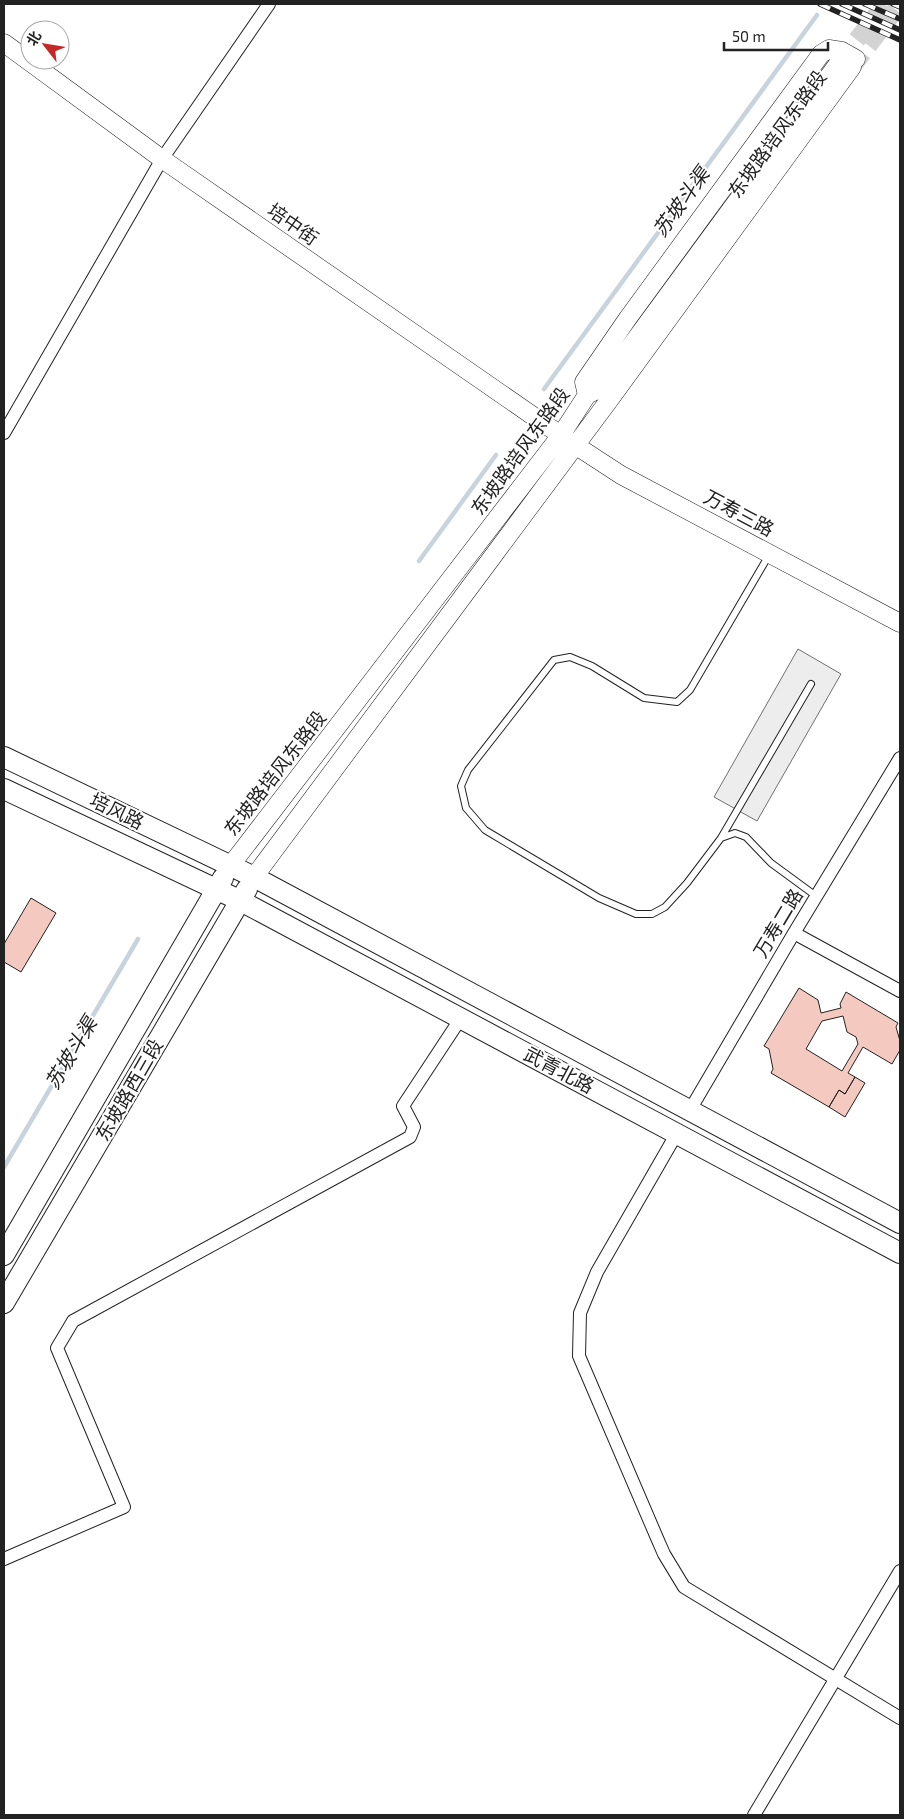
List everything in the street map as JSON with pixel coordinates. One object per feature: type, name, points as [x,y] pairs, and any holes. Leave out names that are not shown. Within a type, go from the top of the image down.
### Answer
[{"type":"main road","name":"培中街","points":[[4,44],[162,158],[568,440]]},
{"type":"main road","points":[[587,395],[584,382],[628,318],[821,54],[829,48],[842,51],[855,58],[861,65],[859,74],[658,354],[623,402],[592,423]]},
{"type":"main road","name":"东坡路培风东路段","points":[[231,865],[568,440],[592,423],[846,64],[599,389],[587,395],[568,440],[254,877]]},
{"type":"main road","name":"万寿三路","points":[[568,440],[621,475],[900,623]]},
{"type":"main road","name":"培风路","points":[[4,757],[231,865]]},
{"type":"main road","name":"培风路","points":[[4,789],[216,889]]},
{"type":"main road","name":"武青北路","points":[[231,865],[900,1223]]},
{"type":"main road","name":"东坡路西三段","points":[[4,1255],[231,865]]},
{"type":"main road","name":"东坡路西三段","points":[[4,1303],[254,877]]},
{"type":"main road","name":"武青北路","points":[[216,889],[900,1253]]},
{"type":"street","points":[[4,433],[162,158],[269,4]]},
{"type":"street","name":"万寿二路","points":[[690,1110],[900,758]]},
{"type":"street","points":[[794,933],[900,991]]},
{"type":"street","points":[[4,1559],[124,1507],[57,1348],[73,1321],[410,1137],[414,1126],[402,1106],[461,1018]]},
{"type":"street","points":[[677,1133],[594,1280],[580,1313],[579,1356],[661,1546],[684,1587],[900,1718]]},
{"type":"street","points":[[754,1815],[900,1571]]},
{"type":"lane","points":[[769,554],[690,690],[677,702],[644,698],[592,666],[570,657],[554,660],[468,770],[461,786],[466,808],[485,830],[599,898],[636,914],[652,914],[665,907],[687,884],[721,838],[811,684]]},
{"type":"lane","points":[[721,838],[735,833],[746,837],[771,863],[816,896]]},
{"type":"shaded area","points":[[798,649],[841,674],[757,821],[714,797]]},
{"type":"building","points":[[31,898],[56,913],[21,972],[4,962],[4,944]]},
{"type":"building","points":[[799,988],[818,1000],[821,1013],[841,1008],[840,1004],[846,992],[898,1023],[896,1027],[900,1041],[900,1050],[892,1064],[863,1047],[848,1073],[855,1077],[845,1094],[839,1090],[829,1107],[771,1073],[773,1069],[769,1049],[764,1046]],"holes":[[[843,1016],[847,1032],[856,1037],[858,1044],[842,1071],[806,1049],[822,1021]]]},
{"type":"building","points":[[855,1077],[865,1083],[845,1117],[829,1107],[839,1090],[845,1094]]},
{"type":"waterway","name":"苏坡斗渠","points":[[544,389],[817,15]]},
{"type":"waterway","name":"苏坡斗渠","points":[[419,561],[496,455]]},
{"type":"waterway","name":"苏坡斗渠","points":[[4,1167],[138,939]]},
{"type":"tunnel","points":[[840,61],[885,4]]},
{"type":"tunnel","points":[[852,67],[900,4]]},
{"type":"railway","points":[[820,4],[900,40]]},
{"type":"railway","points":[[842,4],[900,30]]},
{"type":"railway","points":[[865,4],[900,19]]},
{"type":"railway","points":[[893,4],[900,7]]}]
